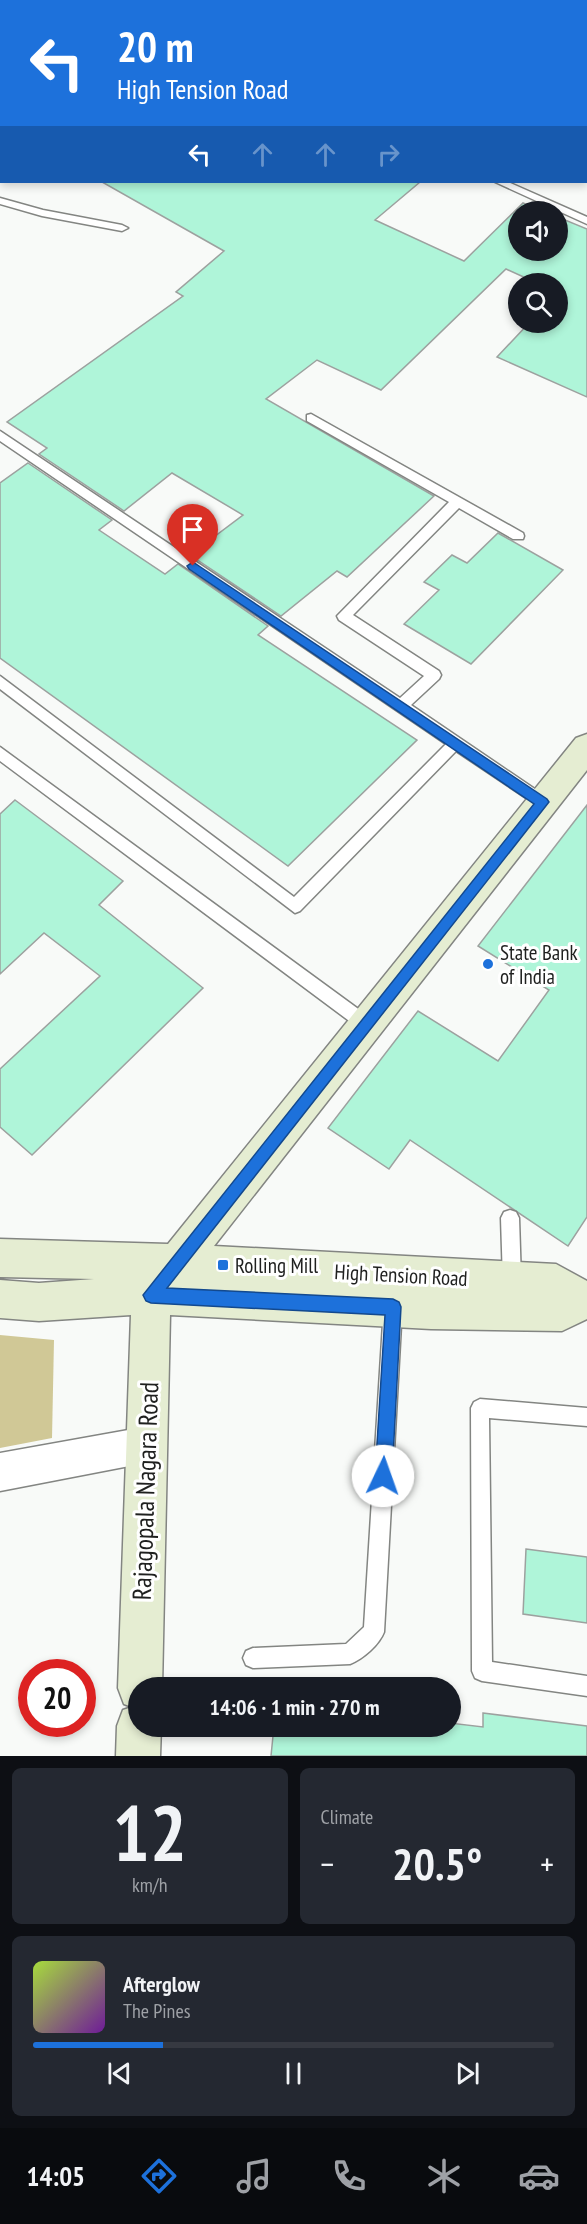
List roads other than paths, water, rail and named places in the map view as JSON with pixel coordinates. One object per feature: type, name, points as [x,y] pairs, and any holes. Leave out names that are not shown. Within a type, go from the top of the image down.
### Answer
[{"type":"main road","points":[[151,1295],[587,747]]},
{"type":"main road","name":"High Tension Road","points":[[0,1258],[176,1263],[556,1283],[584,1300]]},
{"type":"main road","name":"High Tension Road","points":[[0,1299],[39,1302],[151,1295],[393,1307],[562,1312],[584,1300]]},
{"type":"main road","name":"Rajagopala Nagara Road","points":[[140,1677],[151,1295]]},
{"type":"main road","points":[[138,1756],[139,1737]]},
{"type":"street","points":[[0,1472],[145,1445]]},
{"type":"lane","points":[[502,183],[587,221]]},
{"type":"lane","points":[[0,201],[42,213],[122,228]]},
{"type":"lane","points":[[311,418],[518,536]]},
{"type":"lane","points":[[0,435],[543,802]]},
{"type":"lane","points":[[401,706],[434,675],[344,616],[458,501]]},
{"type":"lane","points":[[0,681],[295,906],[455,743]]},
{"type":"lane","points":[[0,753],[366,1024]]},
{"type":"lane","points":[[510,1218],[512,1281]]},
{"type":"lane","points":[[253,1658],[351,1654],[374,1632],[393,1307]]},
{"type":"lane","points":[[587,1417],[480,1408],[482,1671],[587,1686]]},
{"type":"place","name":"State Bank of India","points":[[488,964]]},
{"type":"place","name":"Rolling Mill","points":[[223,1265]]}]
